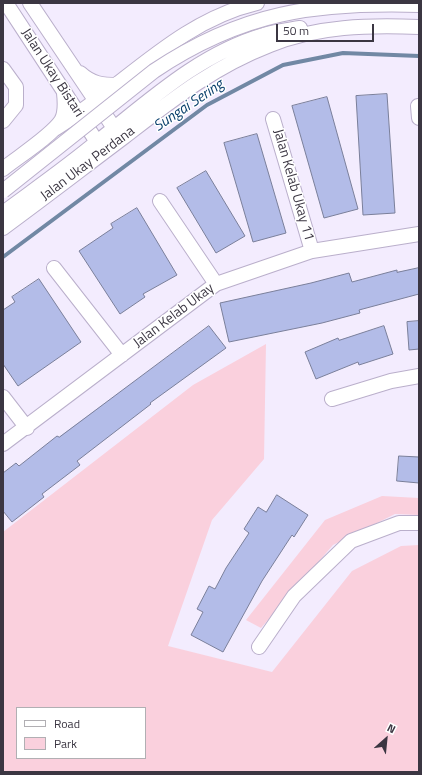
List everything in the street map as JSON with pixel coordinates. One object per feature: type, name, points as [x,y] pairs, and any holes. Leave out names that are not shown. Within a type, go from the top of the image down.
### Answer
[{"type":"street","name":"Jalan Ukay Bistari","points":[[6,3],[97,142]]},
{"type":"street","name":"Jalan Ukay Bistari","points":[[30,3],[95,102],[114,128]]},
{"type":"street","points":[[3,169],[53,130],[118,85],[155,54],[182,36],[218,17],[257,3]]},
{"type":"street","points":[[3,191],[154,71],[177,56],[222,33],[257,20],[321,6],[347,4],[419,5]]},
{"type":"street","name":"Jalan Ukay Perdana","points":[[3,228],[181,94],[225,65],[271,44],[311,34],[350,27],[375,25],[419,27]]},
{"type":"street","points":[[3,213],[173,82],[219,54],[265,34],[305,27],[350,27]]},
{"type":"street","points":[[68,61],[87,80],[103,85],[118,85]]},
{"type":"street","points":[[3,69],[16,87],[16,105],[3,121]]},
{"type":"street","points":[[53,130],[61,120],[65,110],[64,93]]},
{"type":"street","name":"Jalan Kelab Ukay 11","points":[[273,119],[312,251]]},
{"type":"street","points":[[160,201],[216,284]]},
{"type":"street","name":"Jalan Kelab Ukay","points":[[3,444],[27,428],[216,284],[312,251],[419,234]]},
{"type":"street","points":[[54,268],[122,355]]},
{"type":"street","points":[[332,399],[391,381],[419,376]]},
{"type":"street","points":[[3,397],[27,428]]},
{"type":"street","points":[[259,647],[294,596],[351,541],[399,523],[419,523]]},
{"type":"green space","points":[[266,344],[264,459],[212,520],[168,646],[272,672],[352,571],[401,546],[419,545],[419,772],[3,772],[3,532],[193,385]]},
{"type":"green space","points":[[382,496],[419,498],[419,515],[395,514],[333,545],[261,628],[246,620],[325,520]]},
{"type":"building","points":[[387,94],[395,213],[363,215],[356,96]]},
{"type":"building","points":[[327,97],[358,209],[324,218],[292,106]]},
{"type":"building","points":[[257,134],[286,233],[253,242],[224,143]]},
{"type":"building","points":[[206,171],[245,236],[216,253],[177,188]]},
{"type":"building","points":[[137,208],[177,275],[143,294],[145,297],[120,314],[79,251],[113,228],[111,224]]},
{"type":"building","points":[[419,268],[419,294],[359,310],[360,313],[322,323],[229,342],[220,303],[349,273],[352,282],[397,270],[397,272]]},
{"type":"building","points":[[39,279],[81,342],[18,386],[3,364],[3,310],[15,302],[12,297]]},
{"type":"building","points":[[419,321],[419,349],[409,350],[407,322]]},
{"type":"building","points":[[209,326],[226,348],[150,403],[151,404],[77,461],[80,465],[42,494],[44,497],[12,522],[3,511],[3,473],[16,463],[19,466],[57,436],[59,437]]},
{"type":"building","points":[[384,326],[393,354],[359,365],[358,362],[316,379],[305,352],[338,338],[339,340]]},
{"type":"building","points":[[399,456],[419,457],[419,483],[397,481]]},
{"type":"building","points":[[277,495],[308,515],[294,537],[292,535],[262,581],[223,652],[191,635],[203,612],[197,609],[209,586],[215,589],[226,568],[249,533],[244,529],[258,507],[266,512]]},
{"type":"waterway","name":"Sungai Sering","points":[[3,257],[207,105],[283,65],[343,53],[419,56]]}]
